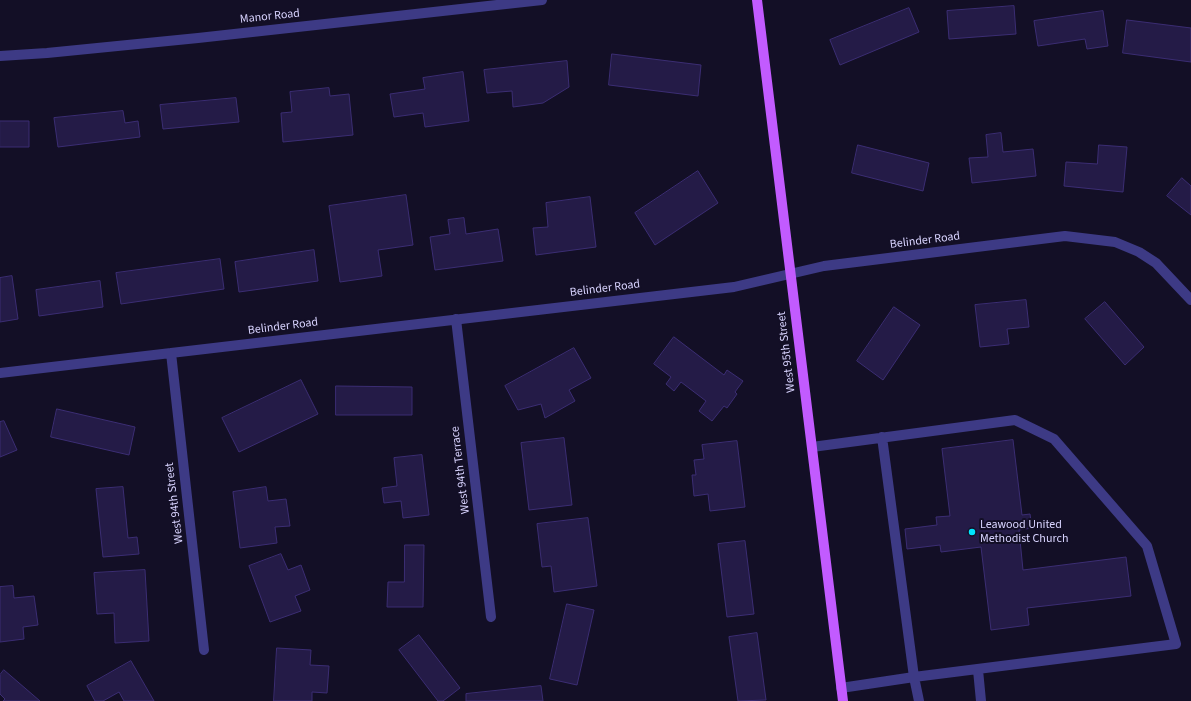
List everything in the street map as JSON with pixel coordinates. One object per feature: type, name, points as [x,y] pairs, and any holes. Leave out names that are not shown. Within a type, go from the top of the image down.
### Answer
[{"type":"main road","name":"West 95th Street","points":[[757,0],[843,701]]},
{"type":"street","name":"Manor Road","points":[[0,56],[47,53],[190,39],[542,0]]},
{"type":"street","name":"Belinder Road","points":[[0,373],[734,287],[824,266],[1065,236],[1114,242],[1139,252],[1156,263],[1191,300]]},
{"type":"street","name":"West 94th Terrace","points":[[456,319],[491,617]]},
{"type":"street","name":"West 94th Street","points":[[171,353],[204,650]]},
{"type":"street","points":[[812,448],[882,437],[1015,420],[1054,439],[1147,546],[1176,644],[914,677],[842,688]]},
{"type":"street","points":[[882,437],[914,677],[919,701]]},
{"type":"street","points":[[978,670],[981,701]]},
{"type":"building","points":[[1014,6],[1016,34],[949,39],[947,11]]},
{"type":"building","points":[[909,8],[919,32],[840,65],[830,40]]},
{"type":"building","points":[[1103,11],[1108,46],[1087,49],[1085,39],[1038,46],[1034,21]]},
{"type":"building","points":[[1127,20],[1191,28],[1191,62],[1123,53]]},
{"type":"building","points":[[612,54],[701,65],[698,96],[609,85]]},
{"type":"building","points":[[567,61],[569,87],[543,103],[513,107],[512,91],[487,93],[484,70]]},
{"type":"building","points":[[463,72],[469,121],[425,127],[423,113],[394,117],[390,94],[425,89],[423,78]]},
{"type":"building","points":[[329,88],[330,96],[349,94],[353,135],[283,142],[281,113],[292,112],[290,92]]},
{"type":"building","points":[[236,98],[239,122],[163,129],[160,105]]},
{"type":"building","points":[[123,111],[125,123],[138,121],[140,137],[58,147],[54,118]]},
{"type":"building","points":[[0,121],[29,121],[29,147],[0,147]]},
{"type":"building","points":[[1001,133],[1003,152],[1033,149],[1036,176],[972,183],[969,158],[988,157],[986,135]]},
{"type":"building","points":[[858,145],[929,163],[923,191],[852,173]]},
{"type":"building","points":[[1099,145],[1127,147],[1123,192],[1064,186],[1066,162],[1097,164]]},
{"type":"building","points":[[698,171],[718,203],[655,245],[635,213]]},
{"type":"building","points":[[1182,178],[1191,186],[1191,215],[1167,196]]},
{"type":"building","points":[[406,195],[413,245],[378,250],[382,276],[340,282],[329,206]]},
{"type":"building","points":[[590,197],[596,247],[536,255],[533,228],[548,227],[546,203]]},
{"type":"building","points":[[464,218],[466,234],[498,229],[503,261],[435,270],[430,237],[450,234],[448,220]]},
{"type":"building","points":[[314,250],[318,281],[239,292],[235,262]]},
{"type":"building","points":[[220,259],[224,289],[121,304],[116,273]]},
{"type":"building","points":[[12,276],[18,319],[0,322],[0,278]]},
{"type":"building","points":[[100,281],[103,307],[39,316],[36,290]]},
{"type":"building","points":[[1026,300],[1029,327],[1007,329],[1009,344],[980,347],[975,305]]},
{"type":"building","points":[[1105,302],[1144,347],[1125,365],[1085,319]]},
{"type":"building","points":[[894,307],[920,325],[883,380],[857,361]]},
{"type":"building","points":[[674,337],[724,375],[727,370],[743,381],[735,392],[737,394],[727,408],[724,406],[712,421],[699,411],[706,401],[681,382],[674,391],[666,384],[671,377],[654,364]]},
{"type":"building","points":[[574,348],[591,378],[569,390],[575,401],[545,418],[541,404],[518,410],[505,386]]},
{"type":"building","points":[[301,380],[318,414],[239,452],[222,418]]},
{"type":"building","points":[[336,386],[412,387],[412,415],[336,415]]},
{"type":"building","points":[[57,409],[135,427],[129,455],[51,437]]},
{"type":"building","points":[[4,421],[17,450],[0,457],[0,422]]},
{"type":"building","points":[[564,438],[572,505],[529,510],[521,443]]},
{"type":"building","points":[[1013,440],[1022,515],[1030,514],[1032,528],[1019,530],[1023,570],[1126,557],[1131,596],[1027,608],[1029,625],[991,630],[981,547],[941,552],[940,545],[907,549],[905,529],[937,525],[936,517],[950,516],[942,449]]},
{"type":"building","points":[[737,441],[745,507],[710,511],[708,494],[694,496],[692,475],[696,475],[694,460],[704,459],[702,445]]},
{"type":"building","points":[[422,455],[429,515],[403,518],[401,501],[384,503],[382,488],[397,486],[394,458]]},
{"type":"building","points":[[123,487],[128,538],[137,537],[139,554],[103,557],[96,489]]},
{"type":"building","points":[[266,487],[268,501],[286,499],[290,526],[275,527],[277,543],[240,548],[233,492]]},
{"type":"building","points":[[588,518],[597,586],[554,592],[551,566],[542,567],[537,524]]},
{"type":"building","points":[[745,541],[754,614],[727,617],[718,544]]},
{"type":"building","points":[[405,545],[424,545],[423,607],[387,607],[388,582],[404,582]]},
{"type":"building","points":[[281,554],[288,570],[301,565],[310,590],[295,596],[301,611],[270,622],[249,566]]},
{"type":"building","points":[[145,570],[149,641],[115,643],[114,613],[97,614],[94,573]]},
{"type":"building","points":[[13,586],[14,598],[34,596],[38,625],[23,627],[24,639],[0,642],[0,587]]},
{"type":"building","points":[[567,604],[594,610],[577,685],[550,679]]},
{"type":"building","points":[[757,633],[766,700],[738,701],[729,637]]},
{"type":"building","points":[[419,635],[460,688],[443,701],[438,701],[399,650]]},
{"type":"building","points":[[277,648],[311,650],[310,665],[329,666],[327,693],[312,692],[312,701],[274,701]]},
{"type":"building","points":[[131,661],[154,701],[124,701],[119,692],[103,701],[95,701],[87,686]]},
{"type":"building","points":[[4,670],[40,701],[3,701],[5,699],[0,694],[0,675]]},
{"type":"building","points":[[541,686],[543,701],[466,701],[466,694]]},
{"type":"place","name":"Leawood United Methodist Church","points":[[972,532]]}]
